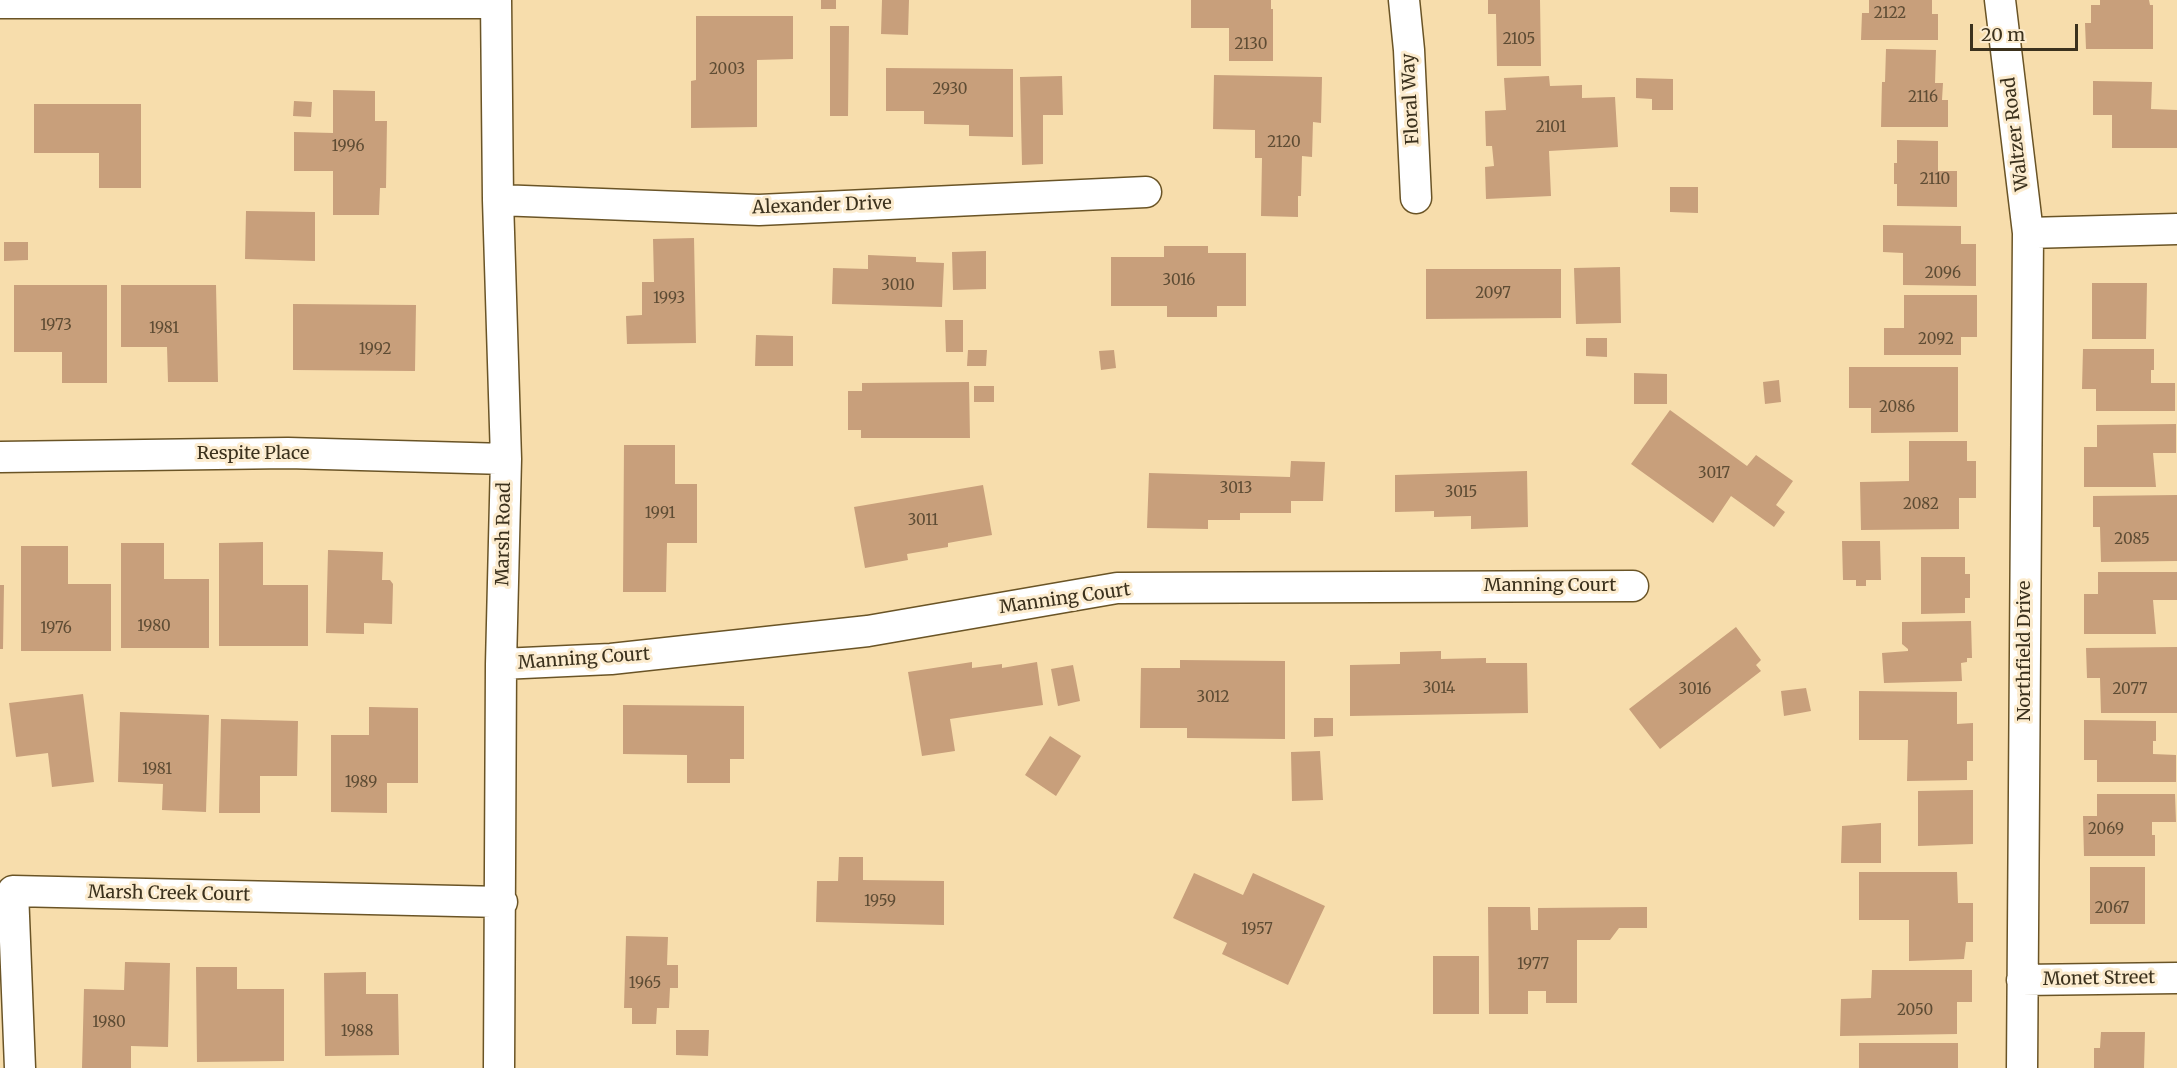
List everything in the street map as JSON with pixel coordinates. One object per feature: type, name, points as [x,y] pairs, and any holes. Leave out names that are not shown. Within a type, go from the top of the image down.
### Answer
[{"type":"street","name":"Floral Way","points":[[1404,0],[1416,198]]},
{"type":"street","name":"Waltzer Road","points":[[2000,0],[2028,233]]},
{"type":"street","points":[[0,3],[85,1],[496,2]]},
{"type":"street","name":"Marsh Road","points":[[496,2],[498,200],[506,459],[501,664],[502,902],[499,1068]]},
{"type":"street","name":"Alexander Drive","points":[[498,200],[759,210],[1146,192]]},
{"type":"street","points":[[2028,233],[2177,229]]},
{"type":"street","name":"Northfield Drive","points":[[2022,1068],[2028,233]]},
{"type":"street","name":"Respite Place","points":[[0,457],[288,453],[506,459]]},
{"type":"street","name":"Manning Court","points":[[501,664],[611,659],[868,631],[1117,588],[1633,586]]},
{"type":"street","name":"Marsh Creek Court","points":[[20,1068],[13,891],[502,902]]},
{"type":"street","name":"Monet Street","points":[[2022,980],[2177,978]]},
{"type":"building","points":[[821,0],[836,0],[836,9],[821,9]]},
{"type":"building","points":[[882,0],[909,0],[908,35],[881,34]]},
{"type":"building","points":[[1191,0],[1271,0],[1273,61],[1229,61],[1229,28],[1191,28]]},
{"type":"building","points":[[1488,0],[1540,0],[1541,66],[1497,66],[1496,14],[1488,14]]},
{"type":"building","points":[[1869,0],[1932,0],[1932,14],[1938,14],[1938,40],[1861,40],[1862,13],[1869,13]]},
{"type":"building","points":[[2100,0],[2149,0],[2150,5],[2153,5],[2153,49],[2086,49],[2085,23],[2091,23],[2091,5],[2100,5]]},
{"type":"building","points":[[696,16],[793,16],[793,59],[757,60],[757,127],[691,128],[691,81],[696,80]]},
{"type":"building","points":[[830,26],[849,26],[848,116],[830,116]]},
{"type":"building","points":[[1886,49],[1936,50],[1935,83],[1943,83],[1942,100],[1948,100],[1948,127],[1881,127],[1882,82],[1885,82]]},
{"type":"building","points":[[886,68],[1013,69],[1013,137],[969,136],[969,125],[924,124],[924,111],[886,111]]},
{"type":"building","points":[[1214,75],[1322,77],[1321,123],[1313,122],[1312,157],[1302,156],[1298,217],[1261,216],[1262,158],[1255,158],[1255,130],[1213,129]]},
{"type":"building","points":[[1062,76],[1063,115],[1043,115],[1043,164],[1022,165],[1020,77]]},
{"type":"building","points":[[1549,76],[1550,86],[1582,85],[1582,98],[1615,97],[1618,147],[1549,151],[1551,196],[1486,199],[1485,167],[1494,166],[1492,146],[1486,146],[1485,111],[1506,110],[1504,78]]},
{"type":"building","points":[[1636,78],[1673,79],[1673,110],[1652,110],[1652,99],[1636,98]]},
{"type":"building","points":[[2093,81],[2152,82],[2151,109],[2177,110],[2177,148],[2112,148],[2112,115],[2093,115]]},
{"type":"building","points":[[333,90],[375,91],[375,121],[387,121],[386,188],[380,188],[379,215],[333,215],[333,171],[294,171],[294,132],[333,133]]},
{"type":"building","points":[[294,101],[312,102],[311,117],[293,116]]},
{"type":"building","points":[[34,104],[141,104],[141,188],[99,188],[99,153],[34,153]]},
{"type":"building","points":[[1897,140],[1938,141],[1938,171],[1957,171],[1957,207],[1897,206],[1894,163],[1897,163]]},
{"type":"building","points":[[1670,187],[1698,187],[1698,213],[1670,212]]},
{"type":"building","points":[[246,211],[315,212],[315,261],[245,259]]},
{"type":"building","points":[[1883,225],[1961,226],[1961,244],[1976,244],[1976,286],[1903,285],[1903,253],[1883,252]]},
{"type":"building","points":[[694,238],[696,343],[627,344],[626,316],[642,315],[642,282],[654,282],[653,239]]},
{"type":"building","points":[[4,242],[28,242],[28,260],[4,261]]},
{"type":"building","points":[[1164,246],[1208,246],[1208,253],[1246,253],[1246,306],[1217,306],[1217,317],[1167,317],[1167,306],[1111,306],[1111,257],[1164,257]]},
{"type":"building","points":[[986,251],[986,289],[953,290],[952,252]]},
{"type":"building","points":[[868,255],[916,257],[916,262],[944,263],[942,307],[832,304],[833,268],[868,269]]},
{"type":"building","points":[[1620,267],[1621,323],[1576,324],[1574,268]]},
{"type":"building","points":[[1426,269],[1561,269],[1561,318],[1426,319]]},
{"type":"building","points":[[2092,283],[2147,283],[2146,339],[2092,339]]},
{"type":"building","points":[[14,285],[107,285],[107,383],[62,383],[62,352],[14,352]]},
{"type":"building","points":[[121,285],[216,285],[218,382],[168,382],[167,347],[121,347]]},
{"type":"building","points":[[1904,295],[1977,295],[1977,337],[1961,337],[1961,355],[1884,355],[1884,328],[1904,328]]},
{"type":"building","points":[[293,304],[416,305],[415,371],[293,370]]},
{"type":"building","points":[[945,320],[963,320],[963,352],[946,352]]},
{"type":"building","points":[[756,335],[793,336],[793,366],[755,366]]},
{"type":"building","points":[[1586,338],[1607,338],[1607,357],[1586,356]]},
{"type":"building","points":[[2083,349],[2154,349],[2154,370],[2151,370],[2151,383],[2175,383],[2175,411],[2096,411],[2096,389],[2082,389]]},
{"type":"building","points":[[968,350],[987,350],[986,366],[967,366]]},
{"type":"building","points":[[1114,350],[1116,368],[1101,370],[1099,351]]},
{"type":"building","points":[[1849,367],[1958,367],[1958,432],[1871,433],[1871,408],[1849,408]]},
{"type":"building","points":[[1634,373],[1667,374],[1667,404],[1634,404]]},
{"type":"building","points":[[1779,380],[1781,402],[1765,404],[1763,382]]},
{"type":"building","points":[[969,382],[970,438],[861,438],[861,430],[848,430],[848,391],[862,391],[862,383]]},
{"type":"building","points":[[974,386],[994,386],[994,402],[974,402]]},
{"type":"building","points":[[1670,410],[1747,466],[1756,455],[1793,481],[1776,505],[1785,512],[1774,527],[1731,496],[1713,523],[1631,464]]},
{"type":"building","points":[[2176,424],[2176,453],[2153,453],[2156,487],[2084,487],[2084,447],[2097,447],[2097,425]]},
{"type":"building","points":[[1909,441],[1967,441],[1967,461],[1976,461],[1976,498],[1959,498],[1959,529],[1861,530],[1860,482],[1909,481]]},
{"type":"building","points":[[624,445],[675,445],[675,484],[697,484],[697,543],[667,543],[666,592],[623,592]]},
{"type":"building","points":[[1291,461],[1325,462],[1323,501],[1291,501],[1291,513],[1240,513],[1240,520],[1208,520],[1208,529],[1147,528],[1149,473],[1290,477]]},
{"type":"building","points":[[1527,471],[1528,527],[1471,529],[1471,516],[1434,517],[1434,511],[1395,512],[1395,475]]},
{"type":"building","points":[[983,485],[992,535],[948,543],[948,547],[907,554],[908,560],[865,568],[854,507]]},
{"type":"building","points":[[2177,495],[2177,561],[2101,562],[2100,527],[2093,527],[2093,496]]},
{"type":"building","points":[[1842,541],[1880,541],[1881,580],[1866,580],[1866,586],[1856,586],[1856,580],[1843,580]]},
{"type":"building","points":[[263,542],[263,585],[308,585],[308,646],[219,646],[219,543]]},
{"type":"building","points":[[121,543],[164,543],[164,579],[209,579],[209,648],[121,648]]},
{"type":"building","points":[[21,546],[68,546],[68,584],[111,584],[111,651],[21,651]]},
{"type":"building","points":[[328,550],[383,552],[382,580],[390,580],[393,584],[392,624],[364,623],[364,634],[326,633]]},
{"type":"building","points":[[1921,557],[1965,557],[1965,574],[1970,574],[1970,598],[1965,598],[1965,613],[1921,614]]},
{"type":"building","points":[[2098,572],[2177,572],[2177,600],[2153,600],[2156,634],[2084,634],[2084,594],[2098,594]]},
{"type":"building","points":[[0,585],[4,585],[3,649],[0,649]]},
{"type":"building","points":[[1971,621],[1972,658],[1967,658],[1967,662],[1961,663],[1962,681],[1884,683],[1882,653],[1908,651],[1902,644],[1902,622]]},
{"type":"building","points":[[1736,627],[1761,660],[1756,665],[1761,671],[1660,749],[1629,709]]},
{"type":"building","points":[[2177,647],[2177,713],[2101,713],[2100,678],[2087,678],[2086,648]]},
{"type":"building","points":[[1441,651],[1441,659],[1486,658],[1486,663],[1527,663],[1528,713],[1350,716],[1350,665],[1400,664],[1400,652]]},
{"type":"building","points":[[1180,660],[1285,661],[1285,739],[1187,738],[1187,728],[1140,728],[1141,668],[1180,668]]},
{"type":"building","points":[[972,662],[972,668],[1002,664],[1002,668],[1037,662],[1043,705],[950,719],[955,751],[922,756],[908,672]]},
{"type":"building","points":[[1073,665],[1080,701],[1058,706],[1051,669]]},
{"type":"building","points":[[1806,688],[1811,711],[1784,716],[1781,691]]},
{"type":"building","points":[[1859,691],[1957,692],[1957,724],[1973,723],[1973,761],[1967,761],[1967,780],[1907,781],[1908,740],[1859,740]]},
{"type":"building","points":[[83,694],[94,782],[52,787],[48,753],[16,757],[9,703]]},
{"type":"building","points":[[623,705],[744,706],[744,759],[730,759],[730,783],[687,783],[687,755],[623,754]]},
{"type":"building","points":[[369,707],[418,708],[418,783],[387,783],[387,813],[331,812],[331,735],[369,735]]},
{"type":"building","points":[[120,712],[209,715],[206,812],[162,810],[163,784],[118,782]]},
{"type":"building","points":[[1314,718],[1333,718],[1333,736],[1314,737]]},
{"type":"building","points":[[221,719],[298,721],[297,776],[260,776],[260,813],[219,813]]},
{"type":"building","points":[[2084,720],[2156,721],[2156,741],[2153,741],[2153,754],[2176,755],[2176,782],[2097,782],[2097,760],[2084,760]]},
{"type":"building","points":[[1050,736],[1081,756],[1056,796],[1025,775]]},
{"type":"building","points":[[1320,751],[1323,800],[1292,801],[1291,752]]},
{"type":"building","points":[[1973,790],[1973,844],[1918,846],[1918,791]]},
{"type":"building","points":[[2097,794],[2175,794],[2176,822],[2152,822],[2152,835],[2155,835],[2155,856],[2084,856],[2083,816],[2097,816]]},
{"type":"building","points":[[1881,823],[1881,863],[1841,863],[1842,826]]},
{"type":"building","points":[[839,857],[863,857],[863,880],[944,881],[944,925],[816,922],[817,881],[838,881]]},
{"type":"building","points":[[2090,867],[2145,867],[2145,924],[2090,924]]},
{"type":"building","points":[[1859,872],[1957,872],[1958,903],[1973,903],[1973,942],[1966,942],[1964,959],[1909,961],[1909,920],[1859,920]]},
{"type":"building","points":[[1194,873],[1243,895],[1253,873],[1325,906],[1288,985],[1222,954],[1227,943],[1173,918]]},
{"type":"building","points":[[1488,907],[1530,907],[1531,930],[1538,930],[1538,908],[1647,907],[1647,928],[1619,928],[1610,940],[1577,940],[1577,1003],[1546,1003],[1546,991],[1528,991],[1528,1014],[1489,1014]]},
{"type":"building","points":[[626,936],[668,937],[667,965],[678,965],[678,988],[670,988],[669,1008],[657,1008],[656,1024],[632,1024],[632,1008],[624,1008]]},
{"type":"building","points":[[1433,956],[1479,956],[1479,1014],[1433,1014]]},
{"type":"building","points":[[125,962],[170,963],[168,1047],[131,1046],[131,1068],[82,1068],[84,989],[124,990]]},
{"type":"building","points":[[196,967],[237,967],[237,989],[284,989],[284,1061],[197,1062]]},
{"type":"building","points":[[1872,970],[1972,970],[1972,1002],[1957,1002],[1957,1034],[1840,1036],[1841,999],[1871,998]]},
{"type":"building","points":[[366,972],[366,994],[398,994],[399,1055],[325,1056],[324,973]]},
{"type":"building","points":[[676,1030],[709,1030],[708,1056],[676,1055]]},
{"type":"building","points":[[2101,1032],[2145,1032],[2144,1068],[2094,1068],[2094,1048],[2100,1048]]},
{"type":"building","points":[[1859,1043],[1958,1043],[1958,1068],[1859,1068]]}]
